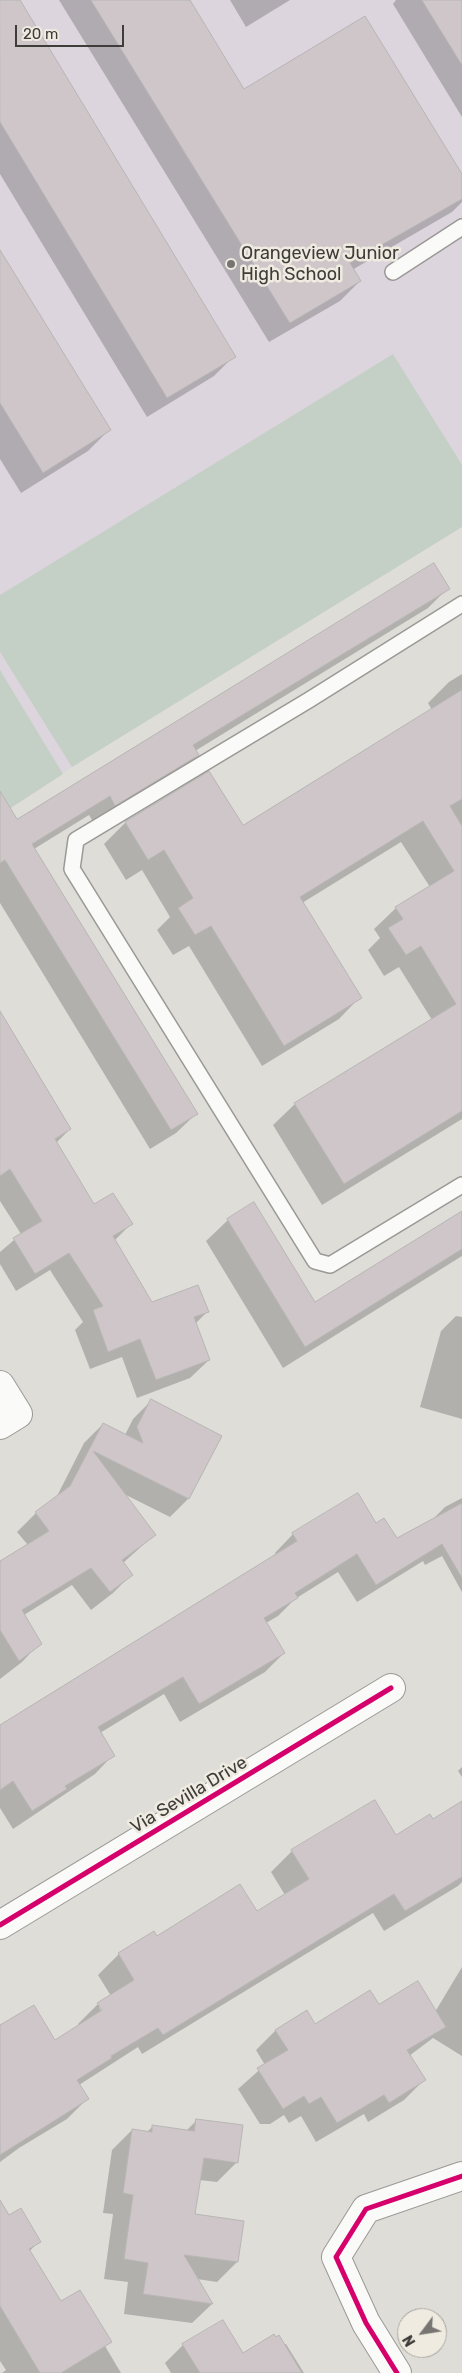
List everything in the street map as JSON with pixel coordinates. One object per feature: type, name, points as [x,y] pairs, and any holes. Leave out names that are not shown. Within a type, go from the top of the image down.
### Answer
[{"type":"street","points":[[0,1384],[18,1414],[0,1425]]},
{"type":"street","name":"Via Sevilla Drive","points":[[0,1925],[392,1688]]},
{"type":"street","points":[[397,2373],[366,2323],[336,2257],[366,2209],[462,2176]]},
{"type":"lane","points":[[393,272],[462,227]]},
{"type":"lane","points":[[462,604],[309,700],[76,840],[72,869],[315,1261],[330,1265],[462,1185]]},
{"type":"shaded area","name":"Orangeview Junior High School","points":[[0,0],[462,0],[462,527],[72,767],[0,815]]},
{"type":"shaded area","points":[[393,354],[462,465],[462,527],[72,767],[0,652],[0,595]]},
{"type":"shaded area","points":[[0,670],[63,774],[0,815]]},
{"type":"building","points":[[0,0],[20,0],[236,357],[167,398],[0,122]]},
{"type":"building","points":[[91,0],[190,0],[244,89],[365,16],[462,174],[462,199],[350,263],[361,281],[290,323]]},
{"type":"building","points":[[422,0],[462,0],[462,65]]},
{"type":"building","points":[[0,250],[111,430],[43,473],[0,403]]},
{"type":"building","points":[[434,563],[450,589],[193,745],[199,755],[115,806],[110,796],[32,844],[198,1114],[171,1130],[5,860],[0,863],[0,791],[17,819]]},
{"type":"building","points":[[462,690],[462,799],[450,806],[462,826],[462,1111],[344,1184],[294,1103],[456,1004],[421,946],[406,955],[388,928],[403,919],[395,907],[454,871],[423,821],[300,897],[362,998],[284,1046],[211,926],[195,935],[178,908],[193,898],[164,850],[148,860],[125,822],[209,771],[243,825]]},
{"type":"building","points":[[0,1011],[71,1129],[55,1139],[94,1204],[113,1193],[133,1224],[113,1236],[152,1302],[198,1285],[209,1312],[194,1317],[210,1360],[156,1380],[140,1339],[108,1352],[93,1310],[103,1306],[69,1253],[35,1274],[13,1238],[42,1221],[10,1169],[0,1176]]},
{"type":"building","points":[[254,1202],[315,1302],[462,1211],[462,1249],[305,1347],[227,1219]]},
{"type":"building","points":[[151,1399],[222,1436],[189,1499],[93,1451],[156,1535],[122,1560],[133,1575],[110,1592],[91,1568],[22,1610],[42,1644],[19,1661],[0,1630],[0,1561],[49,1531],[35,1512],[70,1486],[103,1423],[143,1443],[137,1427]]},
{"type":"building","points":[[358,1493],[376,1523],[384,1518],[397,1538],[462,1503],[462,1578],[442,1544],[376,1585],[357,1554],[295,1593],[298,1598],[264,1618],[285,1653],[199,1704],[183,1677],[98,1727],[115,1756],[65,1786],[67,1789],[32,1811],[13,1781],[0,1790],[0,1725],[297,1541],[292,1533]]},
{"type":"building","points":[[375,1800],[396,1835],[430,1814],[433,1819],[462,1801],[462,1877],[405,1911],[394,1894],[163,2035],[158,2028],[111,2056],[112,2058],[77,2080],[89,2099],[0,2155],[0,2025],[34,2005],[55,2040],[102,2010],[97,2003],[134,1980],[118,1953],[154,1931],[157,1936],[240,1884],[257,1911],[309,1879],[291,1850]]},
{"type":"building","points":[[418,1981],[446,2027],[407,2050],[426,2080],[389,2103],[384,2095],[337,2123],[321,2097],[309,2104],[304,2096],[283,2109],[257,2068],[288,2050],[275,2030],[307,2010],[315,2024],[370,1990],[379,2004]]},
{"type":"building","points":[[196,2119],[243,2125],[238,2163],[204,2158],[195,2214],[244,2221],[238,2262],[184,2255],[213,2304],[143,2294],[148,2263],[124,2259],[133,2195],[123,2193],[132,2129],[152,2132],[152,2125],[194,2131]]},
{"type":"building","points":[[0,2200],[9,2215],[21,2208],[41,2242],[29,2249],[61,2301],[80,2290],[112,2342],[61,2373],[40,2373],[0,2306]]},
{"type":"building","points":[[223,2320],[243,2353],[274,2334],[276,2337],[279,2335],[302,2373],[200,2373],[182,2344]]},
{"type":"cycle path","points":[[0,1925],[391,1688]]},
{"type":"cycle path","points":[[397,2373],[366,2323],[336,2257],[366,2209],[462,2176]]},
{"type":"place","name":"Orangeview Junior High School","points":[[231,264]]}]
